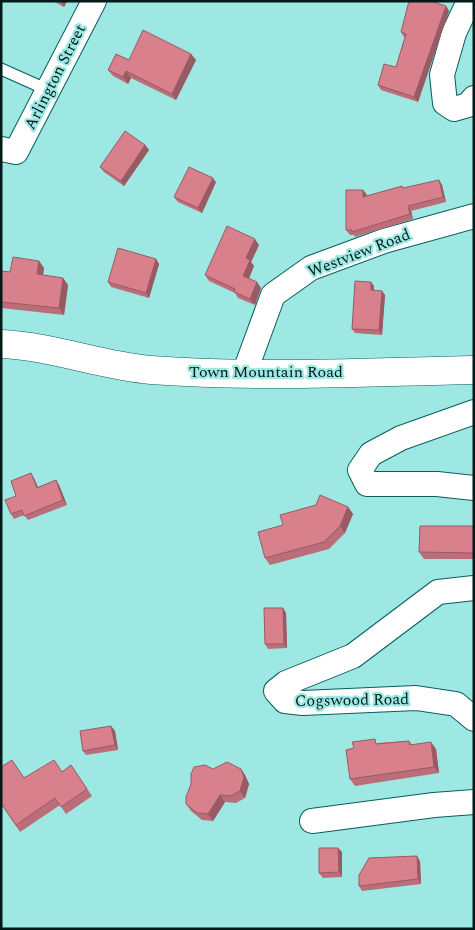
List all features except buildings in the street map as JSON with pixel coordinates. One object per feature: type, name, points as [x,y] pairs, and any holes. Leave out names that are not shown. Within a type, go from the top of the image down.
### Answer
[{"type":"main road","name":"Town Mountain Road","points":[[1,344],[72,354],[148,369],[244,374],[474,370]]},
{"type":"street","name":"Arlington Street","points":[[9,151],[48,90],[94,1]]},
{"type":"street","points":[[469,1],[454,33],[442,75],[445,103],[454,109],[468,105],[474,98]]},
{"type":"street","name":"Westview Road","points":[[244,374],[273,295],[311,268],[384,241],[474,216]]},
{"type":"street","points":[[474,412],[401,438],[371,454],[360,470],[367,484],[437,484],[474,488]]},
{"type":"street","name":"Cogswood Road","points":[[474,588],[438,592],[353,656],[286,683],[276,691],[285,701],[303,703],[416,698],[456,704],[474,719]]},
{"type":"street","points":[[312,821],[434,805],[474,802]]},
{"type":"lane","points":[[1,69],[48,90]]}]
